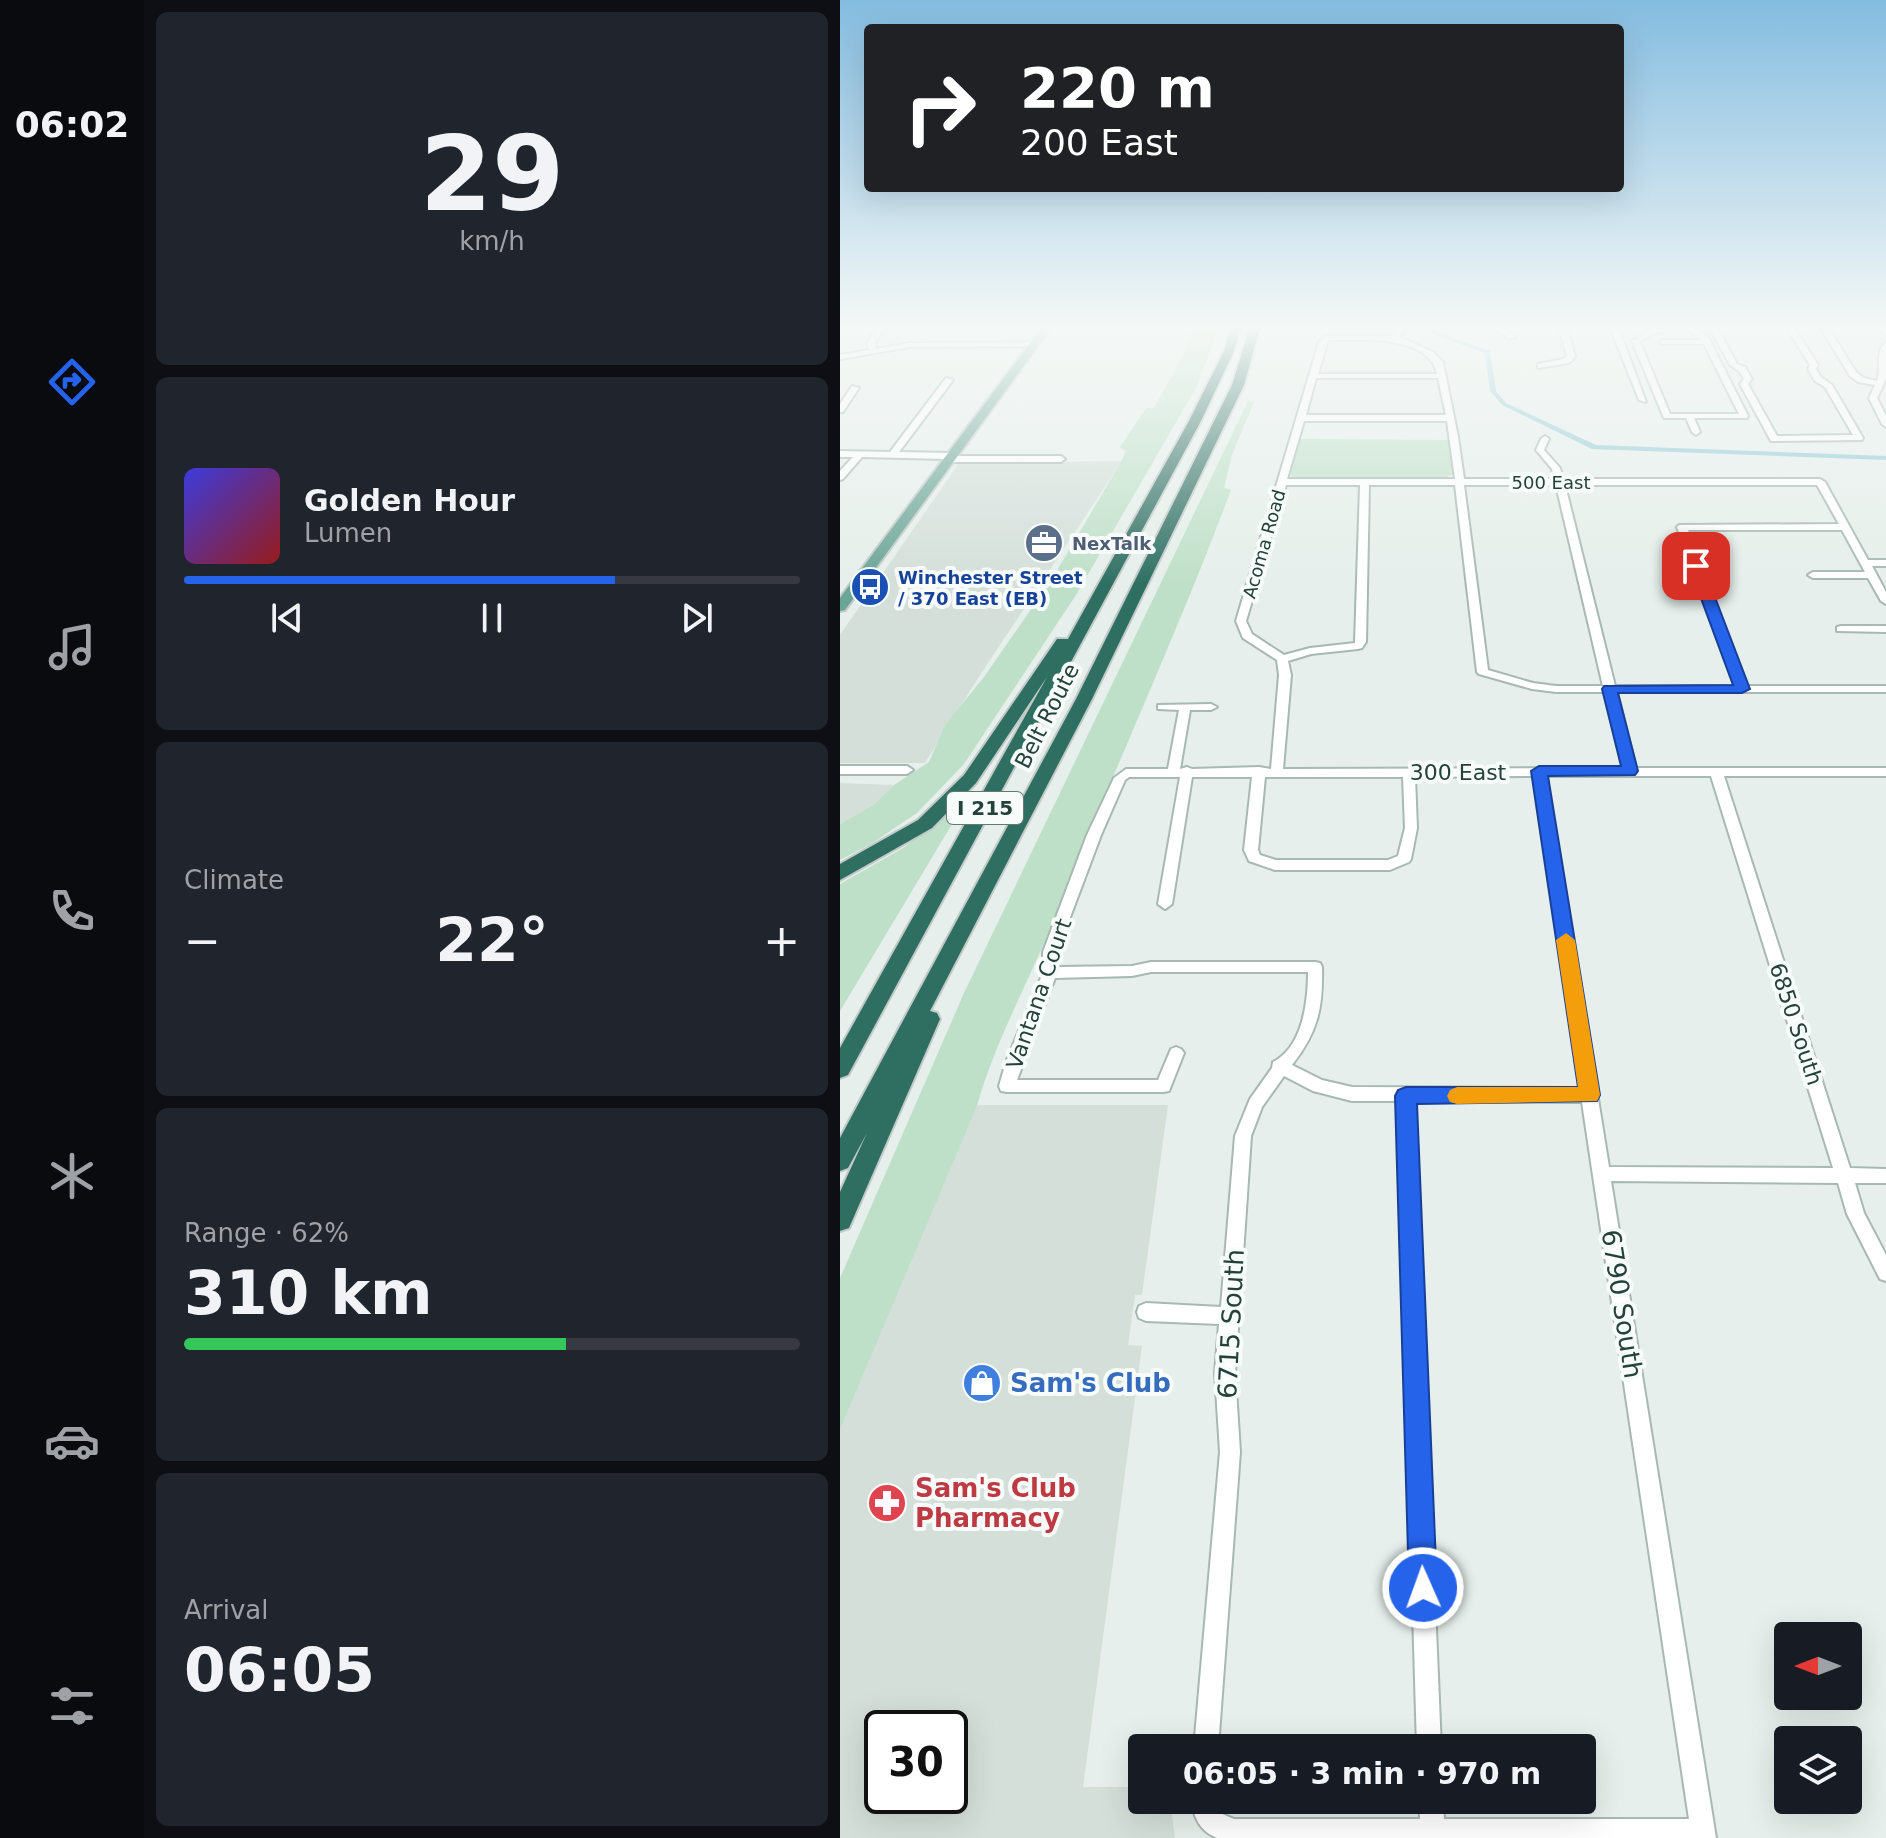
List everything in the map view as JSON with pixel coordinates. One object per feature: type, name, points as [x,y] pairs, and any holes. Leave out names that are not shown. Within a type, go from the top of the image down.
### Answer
[{"type":"highway","name":"Belt Route","points":[[840,1069],[1198,413]]},
{"type":"highway","name":"Belt Route","points":[[840,1161],[1084,699],[1225,413]]},
{"type":"highway","points":[[840,873],[925,824],[970,779],[1126,545]]},
{"type":"highway","points":[[840,1220],[987,886]]},
{"type":"main road","points":[[840,607],[984,413]]},
{"type":"street","points":[[892,456],[924,413]]},
{"type":"street","name":"Acoma Road","points":[[1282,659],[1247,636],[1241,621],[1302,413]]},
{"type":"street","points":[[1448,413],[1483,672],[1542,688],[1886,689]]},
{"type":"street","points":[[1666,413],[1667,416],[1689,417],[1744,416],[1742,413]]},
{"type":"street","points":[[1760,413],[1774,439],[1861,436],[1846,413]]},
{"type":"street","points":[[1689,417],[1696,432]]},
{"type":"street","points":[[1300,418],[1449,418]]},
{"type":"street","points":[[1545,439],[1541,453],[1554,466],[1559,482],[1630,771]]},
{"type":"street","points":[[840,454],[1061,459]]},
{"type":"street","points":[[840,477],[858,456]]},
{"type":"street","points":[[1277,771],[1285,675],[1282,659],[1310,651],[1358,646],[1361,642],[1365,481]]},
{"type":"street","name":"500 East","points":[[1282,482],[1820,482],[1845,527]]},
{"type":"street","points":[[1742,689],[1682,527],[1845,527],[1886,601]]},
{"type":"street","points":[[1865,563],[1886,563]]},
{"type":"street","points":[[1813,575],[1871,575]]},
{"type":"street","points":[[1841,629],[1886,629]]},
{"type":"street","points":[[1162,707],[1211,707]]},
{"type":"street","points":[[1165,904],[1181,771],[1185,707]]},
{"type":"street","points":[[840,770],[907,770]]},
{"type":"street","points":[[1259,771],[1251,850],[1254,858],[1275,865],[1390,865],[1400,861],[1407,854],[1411,828],[1409,772]]},
{"type":"street","name":"6790 South","points":[[1539,771],[1704,1834]]},
{"type":"street","name":"6850 South","points":[[1716,771],[1856,1214],[1886,1273]]},
{"type":"street","name":"300 East","points":[[1126,773],[1886,772]]},
{"type":"street","name":"Vantana Court","points":[[1126,773],[1120,778],[1088,850],[1072,901],[1050,952],[1050,973],[1007,1086],[1163,1086],[1176,1053]]},
{"type":"street","name":"6715 South","points":[[1050,973],[1132,971],[1147,967],[1315,967],[1314,1010],[1307,1030],[1254,1101],[1243,1136],[1225,1373],[1230,1452],[1207,1734]]},
{"type":"street","points":[[1279,1066],[1334,1091],[1406,1096],[1589,1095]]},
{"type":"street","points":[[1406,1096],[1429,1734]]},
{"type":"street","points":[[1602,1174],[1886,1176]]},
{"type":"street","points":[[1146,1312],[1229,1316]]},
{"type":"street","points":[[1209,1814],[1219,1829],[1234,1831],[1704,1834]]},
{"type":"street","points":[[1431,1814],[1432,1831]]},
{"type":"shaded area","points":[[1122,461],[925,763],[840,763],[840,635],[959,463]]},
{"type":"shaded area","points":[[840,783],[894,785],[873,805],[840,824]]},
{"type":"shaded area","points":[[977,1105],[1168,1105],[1142,1295],[1135,1295],[1128,1345],[1142,1346],[1083,1787],[1128,1787],[1128,1814],[1172,1814],[1175,1838],[840,1838],[840,1422]]},
{"type":"green space","points":[[1143,413],[1181,413],[1076,595],[964,764],[917,813],[871,844],[840,860],[840,824],[873,805],[894,785],[929,762],[945,725],[984,677],[1052,579],[1121,462],[1126,451],[1120,447]]},
{"type":"green space","points":[[1242,413],[1250,413],[1232,455],[1224,488],[1231,490],[1211,543],[840,1429],[840,1278],[964,993]]},
{"type":"green space","points":[[1300,439],[1448,440],[1452,474],[1445,478],[1294,478],[1290,475]]},
{"type":"green space","points":[[953,806],[958,814],[840,1011],[840,884],[905,847]]},
{"type":"waterway","points":[[1523,413],[1595,447],[1886,458]]},
{"type":"slow traffic","points":[[1457,1096],[1589,1095],[1566,940]]},
{"type":"place","name":"NexTalk","points":[[1044,543]]},
{"type":"place","name":"Winchester Street / 370 East (EB)","points":[[870,587]]},
{"type":"place","name":"Sam's Club","points":[[982,1383]]},
{"type":"place","name":"Sam's Club Pharmacy","points":[[887,1503]]},
{"type":"route","points":[[1423,1588],[1406,1096],[1589,1095],[1539,771],[1630,771],[1610,689],[1742,689],[1696,566]]}]
